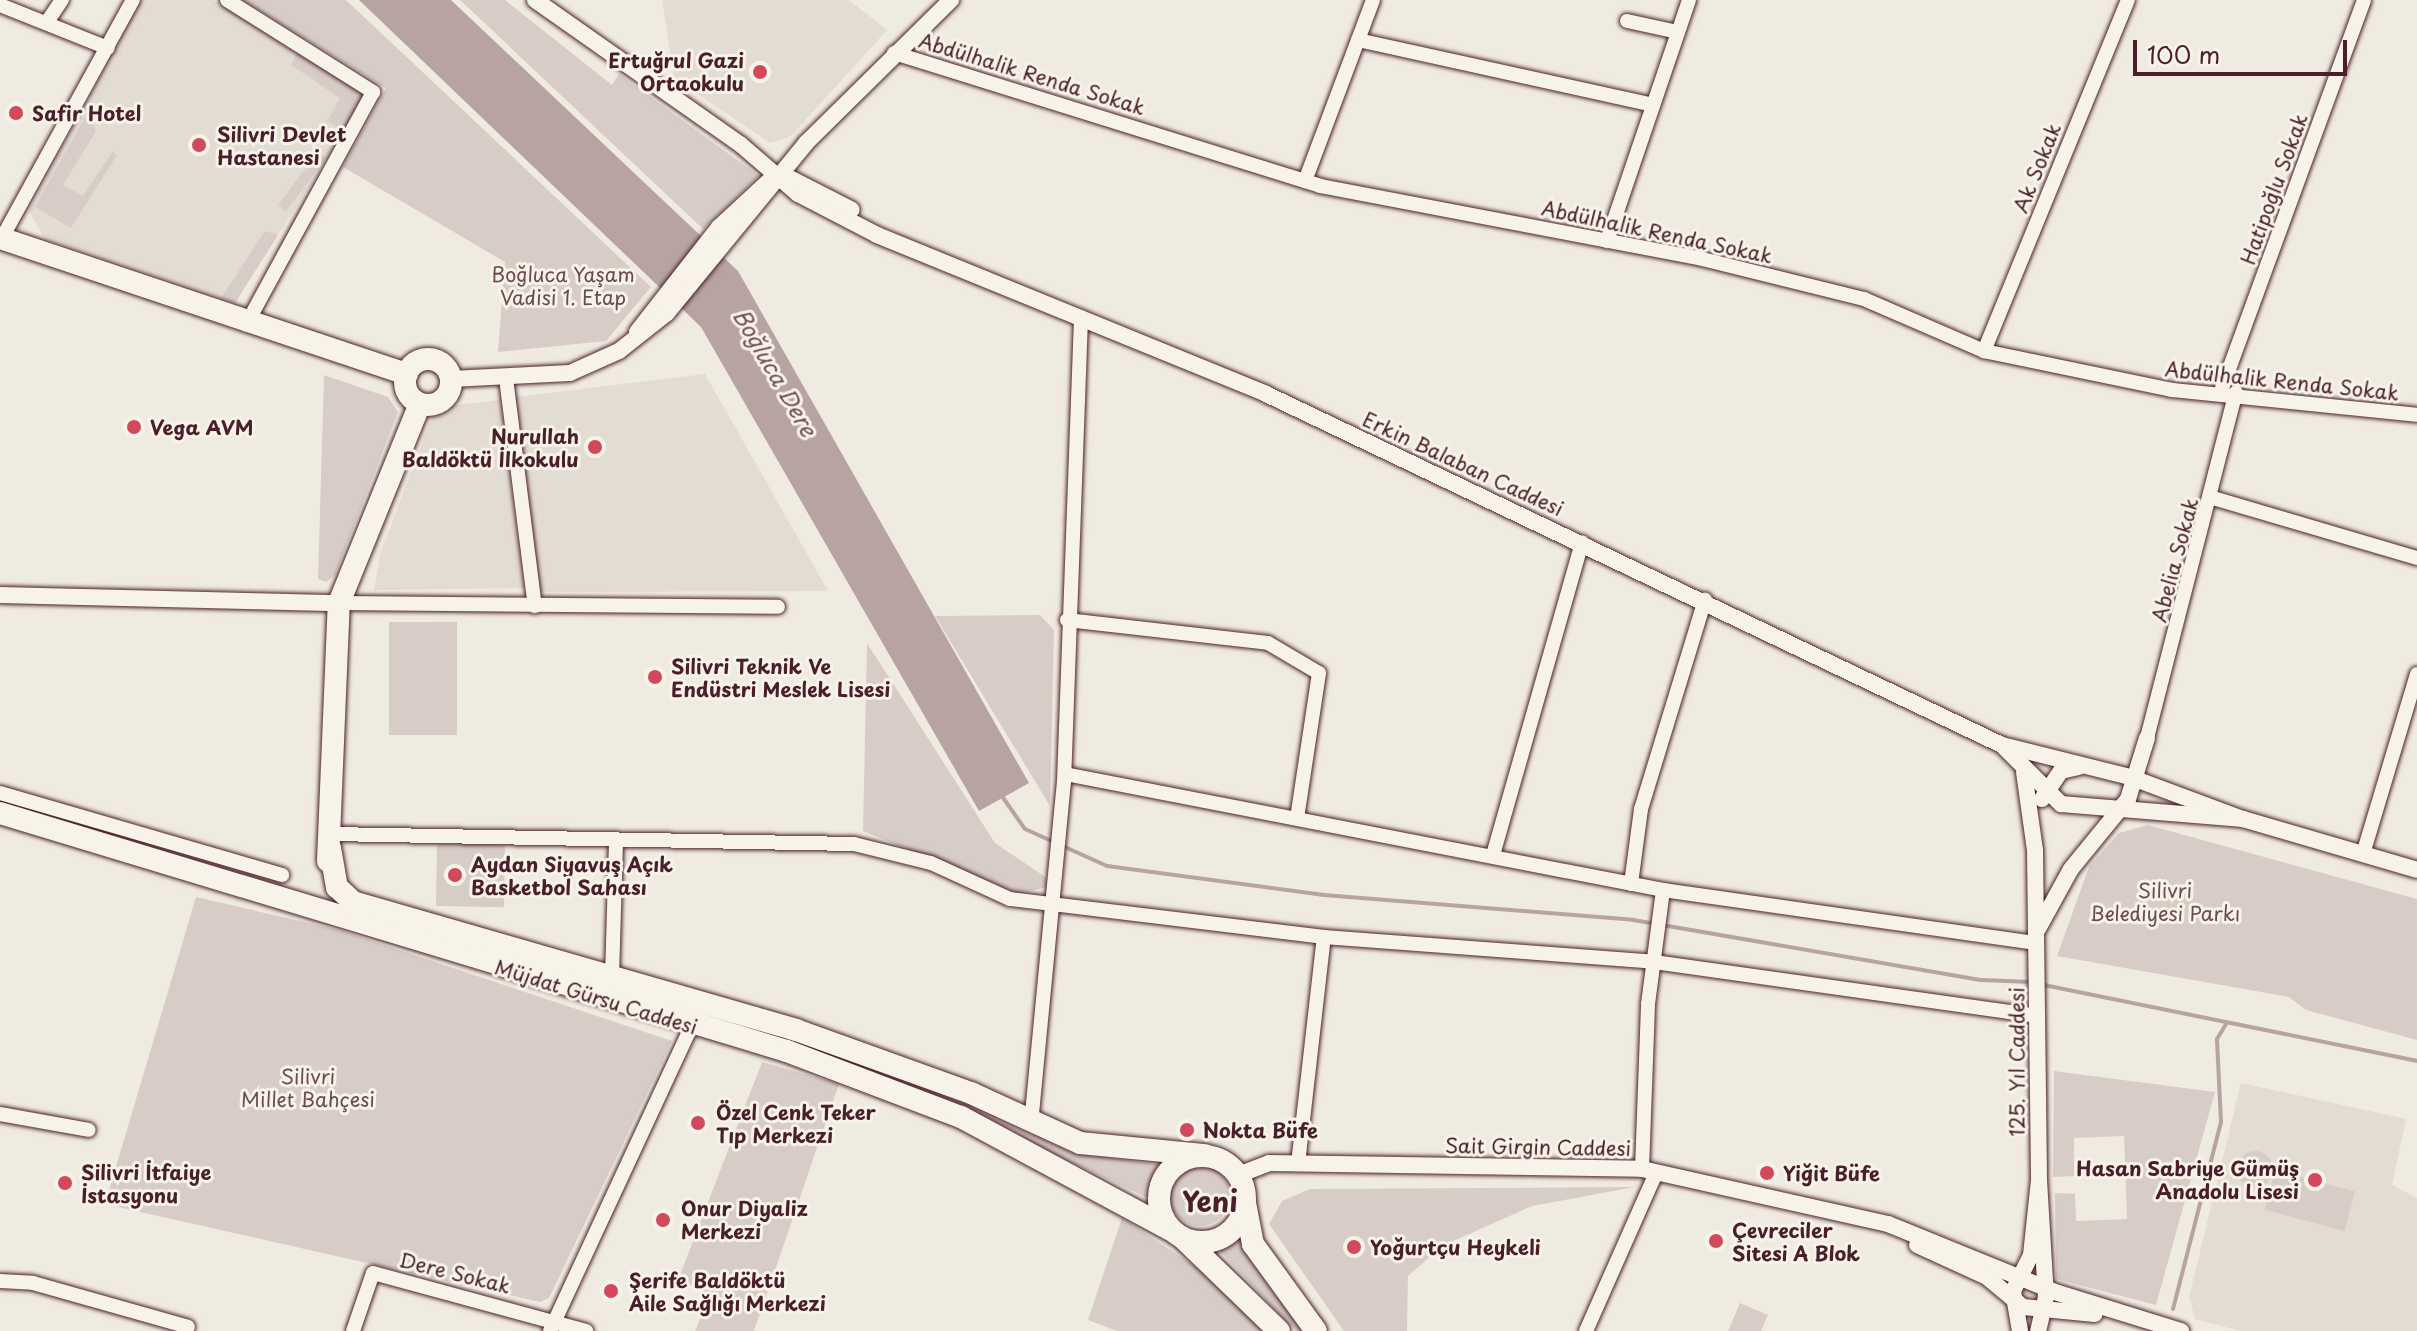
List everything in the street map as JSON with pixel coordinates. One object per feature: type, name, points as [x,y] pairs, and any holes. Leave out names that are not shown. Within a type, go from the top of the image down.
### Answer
[{"type":"main road","points":[[1,238],[246,325],[407,374]]},
{"type":"main road","points":[[421,360],[434,360],[451,379],[442,400],[420,404],[407,391],[407,374],[421,360]]},
{"type":"main road","points":[[339,914],[324,883],[331,841],[339,603],[420,404]]},
{"type":"main road","name":"Müjdat Gürsu Caddesi","points":[[0,813],[339,914],[692,1028],[787,1051],[961,1117],[1178,1234]]},
{"type":"main road","name":"Müjdat Gürsu Caddesi","points":[[331,841],[337,887],[353,902],[700,1000],[971,1093],[1031,1124],[1080,1143],[1205,1155]]},
{"type":"main road","points":[[1279,1331],[1178,1234],[1159,1188],[1176,1163],[1205,1155],[1238,1175],[1253,1244],[1316,1331]]},
{"type":"main road","points":[[1178,1234],[1224,1237],[1245,1203]]},
{"type":"street","points":[[47,22],[62,0]]},
{"type":"street","points":[[1,238],[133,0]]},
{"type":"street","points":[[227,0],[373,92],[246,325]]},
{"type":"street","name":"Erkin Balaban Caddesi","points":[[535,0],[779,173],[898,240],[1081,317],[1582,542],[2002,745],[2137,779],[2243,819],[2417,870]]},
{"type":"street","points":[[451,379],[506,378],[595,367],[633,338],[779,173],[894,53],[951,0]]},
{"type":"street","points":[[1305,181],[1373,0]]},
{"type":"street","points":[[1607,241],[1689,0]]},
{"type":"street","name":"Ak Sokak","points":[[1984,351],[2128,0]]},
{"type":"street","name":"Hatipoğlu Sokak","points":[[2228,392],[2364,0]]},
{"type":"street","points":[[0,5],[108,48]]},
{"type":"street","points":[[1627,21],[1678,32]]},
{"type":"street","points":[[1358,40],[1653,105]]},
{"type":"street","name":"Abdülhalik Renda Sokak","points":[[894,53],[1305,181],[1607,241],[1864,299],[1984,351],[2172,390],[2228,392],[2357,413],[2417,415]]},
{"type":"street","points":[[1031,1124],[1059,868],[1065,774],[1067,620],[1081,317]]},
{"type":"street","points":[[506,378],[535,606]]},
{"type":"street","name":"Abelia Sokak","points":[[2147,738],[2213,498],[2228,392]]},
{"type":"street","points":[[2213,498],[2417,558]]},
{"type":"street","points":[[1493,855],[1582,542]]},
{"type":"street","points":[[0,595],[339,603],[778,607]]},
{"type":"street","points":[[1631,884],[1641,809],[1705,600]]},
{"type":"street","points":[[1067,620],[1268,643],[1319,673],[1297,818]]},
{"type":"street","points":[[2363,854],[2417,674]]},
{"type":"street","points":[[1065,774],[1663,890],[2036,943],[2071,869],[2117,815],[2137,779],[2147,738]]},
{"type":"street","points":[[2113,773],[2132,766],[2147,738]]},
{"type":"street","name":"Erkin Balaban Caddesi","points":[[2002,745],[2044,791],[2078,808],[2117,815],[2167,810],[2243,819]]},
{"type":"street","points":[[2035,850],[2044,791],[2061,771],[2080,767]]},
{"type":"street","points":[[2024,772],[2035,850]]},
{"type":"street","points":[[0,793],[282,875]]},
{"type":"street","points":[[612,977],[616,840]]},
{"type":"street","points":[[331,841],[616,840],[854,844],[931,863],[1010,899],[1324,937],[1654,962],[2036,1016]]},
{"type":"street","name":"125. Yıl Caddesi","points":[[2035,850],[2039,1180],[2045,1282],[2044,1306],[2038,1331]]},
{"type":"street","points":[[1586,1331],[1649,1171],[1654,962],[1663,890]]},
{"type":"street","points":[[1298,1164],[1324,937]]},
{"type":"street","points":[[552,1325],[692,1028],[700,1000]]},
{"type":"street","points":[[0,1114],[89,1130]]},
{"type":"street","name":"Sait Girgin Caddesi","points":[[1238,1175],[1269,1163],[1649,1171],[1836,1209],[2045,1282],[2058,1293],[2181,1331]]},
{"type":"street","name":"125. Yıl Caddesi","points":[[2020,1331],[2014,1299],[2020,1274],[2031,1255],[2039,1180]]},
{"type":"street","name":"Sait Girgin Caddesi","points":[[1836,1209],[1987,1277],[2023,1307],[2044,1306],[2160,1331]]},
{"type":"street","name":"Dere Sokak","points":[[353,1331],[373,1273],[552,1325],[586,1331]]},
{"type":"street","points":[[0,1281],[33,1283],[188,1327]]},
{"type":"shaded area","name":"Silivri Devlet Hastanesi","points":[[141,0],[213,0],[366,96],[235,303],[45,239],[29,211]]},
{"type":"shaded area","name":"Ertuğrul Gazi Ortaokulu","points":[[662,0],[849,0],[887,30],[791,136],[770,143],[674,78]]},
{"type":"shaded area","points":[[705,374],[828,591],[540,592],[515,397]]},
{"type":"shaded area","points":[[500,400],[524,588],[374,590],[380,554],[432,417],[446,406]]},
{"type":"shaded area","points":[[2241,1083],[2406,1119],[2392,1185],[2417,1198],[2417,1331],[2240,1331],[2195,1319],[2189,1297]]},
{"type":"green space","name":"Boğluca Yaşam Vadisi 1. Etap","points":[[243,0],[346,0],[651,287],[606,341],[498,352],[505,262],[343,167],[386,88]]},
{"type":"green space","points":[[460,0],[505,0],[612,85],[619,74],[759,176],[703,229]]},
{"type":"green space","points":[[297,53],[365,95],[343,132],[327,121],[340,98],[291,65]]},
{"type":"green space","points":[[88,112],[96,131],[63,185],[83,196],[113,151],[117,155],[71,228],[35,207]]},
{"type":"green space","points":[[318,152],[326,158],[286,212],[278,206]]},
{"type":"green space","points":[[265,231],[278,235],[235,303],[221,298]]},
{"type":"green space","points":[[324,375],[388,397],[398,412],[335,575],[326,582],[318,579]]},
{"type":"green space","points":[[1040,615],[1054,630],[1050,806],[935,616]]},
{"type":"green space","points":[[389,622],[457,622],[457,735],[389,735]]},
{"type":"green space","points":[[867,643],[995,843],[1047,878],[1047,887],[1018,894],[863,831]]},
{"type":"green space","name":"Silivri Belediyesi Parkı","points":[[2148,825],[2417,899],[2417,1040],[2306,1010],[2289,997],[2057,956],[2089,867],[2119,833]]},
{"type":"green space","points":[[437,844],[505,845],[504,907],[436,906]]},
{"type":"green space","name":"Silivri Millet Bahçesi","points":[[196,897],[339,930],[672,1041],[549,1298],[540,1302],[105,1204]]},
{"type":"green space","points":[[711,1015],[935,1092],[1073,1153],[1161,1165],[1152,1200],[1031,1143]]},
{"type":"green space","points":[[762,1062],[839,1084],[754,1331],[695,1331],[711,1294],[678,1280]]},
{"type":"green space","points":[[2054,1071],[2215,1092],[2156,1305],[2056,1279],[2055,1193],[2075,1194],[2076,1221],[2127,1219],[2124,1136],[2074,1138],[2074,1176],[2053,1177]]},
{"type":"green space","points":[[2255,1151],[2267,1157],[2273,1169],[2267,1181],[2255,1187],[2243,1181],[2237,1169],[2243,1157]]},
{"type":"green space","points":[[1200,1166],[1212,1168],[1221,1175],[1228,1184],[1228,1208],[1221,1217],[1212,1224],[1200,1226],[1188,1224],[1179,1217],[1172,1208],[1170,1196],[1172,1184],[1179,1175],[1188,1168]]},
{"type":"green space","points":[[2275,1170],[2355,1191],[2345,1231],[2264,1210]]},
{"type":"green space","points":[[1635,1187],[1532,1206],[1442,1246],[1408,1276],[1407,1331],[1344,1331],[1269,1224],[1282,1201],[1310,1189]]},
{"type":"green space","points":[[1122,1218],[1202,1271],[1265,1331],[1117,1331],[1088,1320]]},
{"type":"green space","points":[[1239,1235],[1262,1276],[1306,1331],[1296,1331],[1218,1249]]},
{"type":"green space","points":[[1740,1303],[1768,1315],[1761,1331],[1728,1331]]},
{"type":"water","name":"Boğluca Dere","points":[[359,0],[451,0],[738,271],[1029,783],[979,811],[701,327]]},
{"type":"waterway","points":[[999,792],[1025,829],[1107,866],[1324,895],[1633,920],[1982,980],[2031,982]]},
{"type":"waterway","points":[[2039,984],[2417,1061]]},
{"type":"waterway","points":[[2173,1309],[2221,1122],[2217,1039],[2226,1024]]},
{"type":"place","name":"Ertuğrul Gazi Ortaokulu","points":[[760,72]]},
{"type":"place","name":"Safir Hotel","points":[[16,113]]},
{"type":"place","name":"Silivri Devlet Hastanesi","points":[[199,145]]},
{"type":"place","name":"Vega AVM","points":[[134,427]]},
{"type":"place","name":"Nurullah Baldöktü İlkokulu","points":[[595,447]]},
{"type":"place","name":"Silivri Teknik Ve Endüstri Meslek Lisesi","points":[[655,677]]},
{"type":"place","name":"Aydan Siyavuş Açık Basketbol Sahası","points":[[455,875]]},
{"type":"place","name":"Özel Cenk Teker Tıp Merkezi","points":[[698,1123]]},
{"type":"place","name":"Nokta Büfe","points":[[1187,1130]]},
{"type":"place","name":"Yiğit Büfe","points":[[1767,1173]]},
{"type":"place","name":"Hasan Sabriye Gümüş Anadolu Lisesi","points":[[2315,1180]]},
{"type":"place","name":"Silivri İtfaiye İstasyonu","points":[[65,1183]]},
{"type":"place","name":"Onur Diyaliz Merkezi","points":[[663,1220]]},
{"type":"place","name":"Çevreciler Sitesi A Blok","points":[[1716,1241]]},
{"type":"place","name":"Yoğurtçu Heykeli","points":[[1354,1247]]},
{"type":"place","name":"Şerife Baldöktü Aile Sağlığı Merkezi","points":[[611,1291]]},
{"type":"district","name":"Yeni","points":[[1210,1201]]}]
